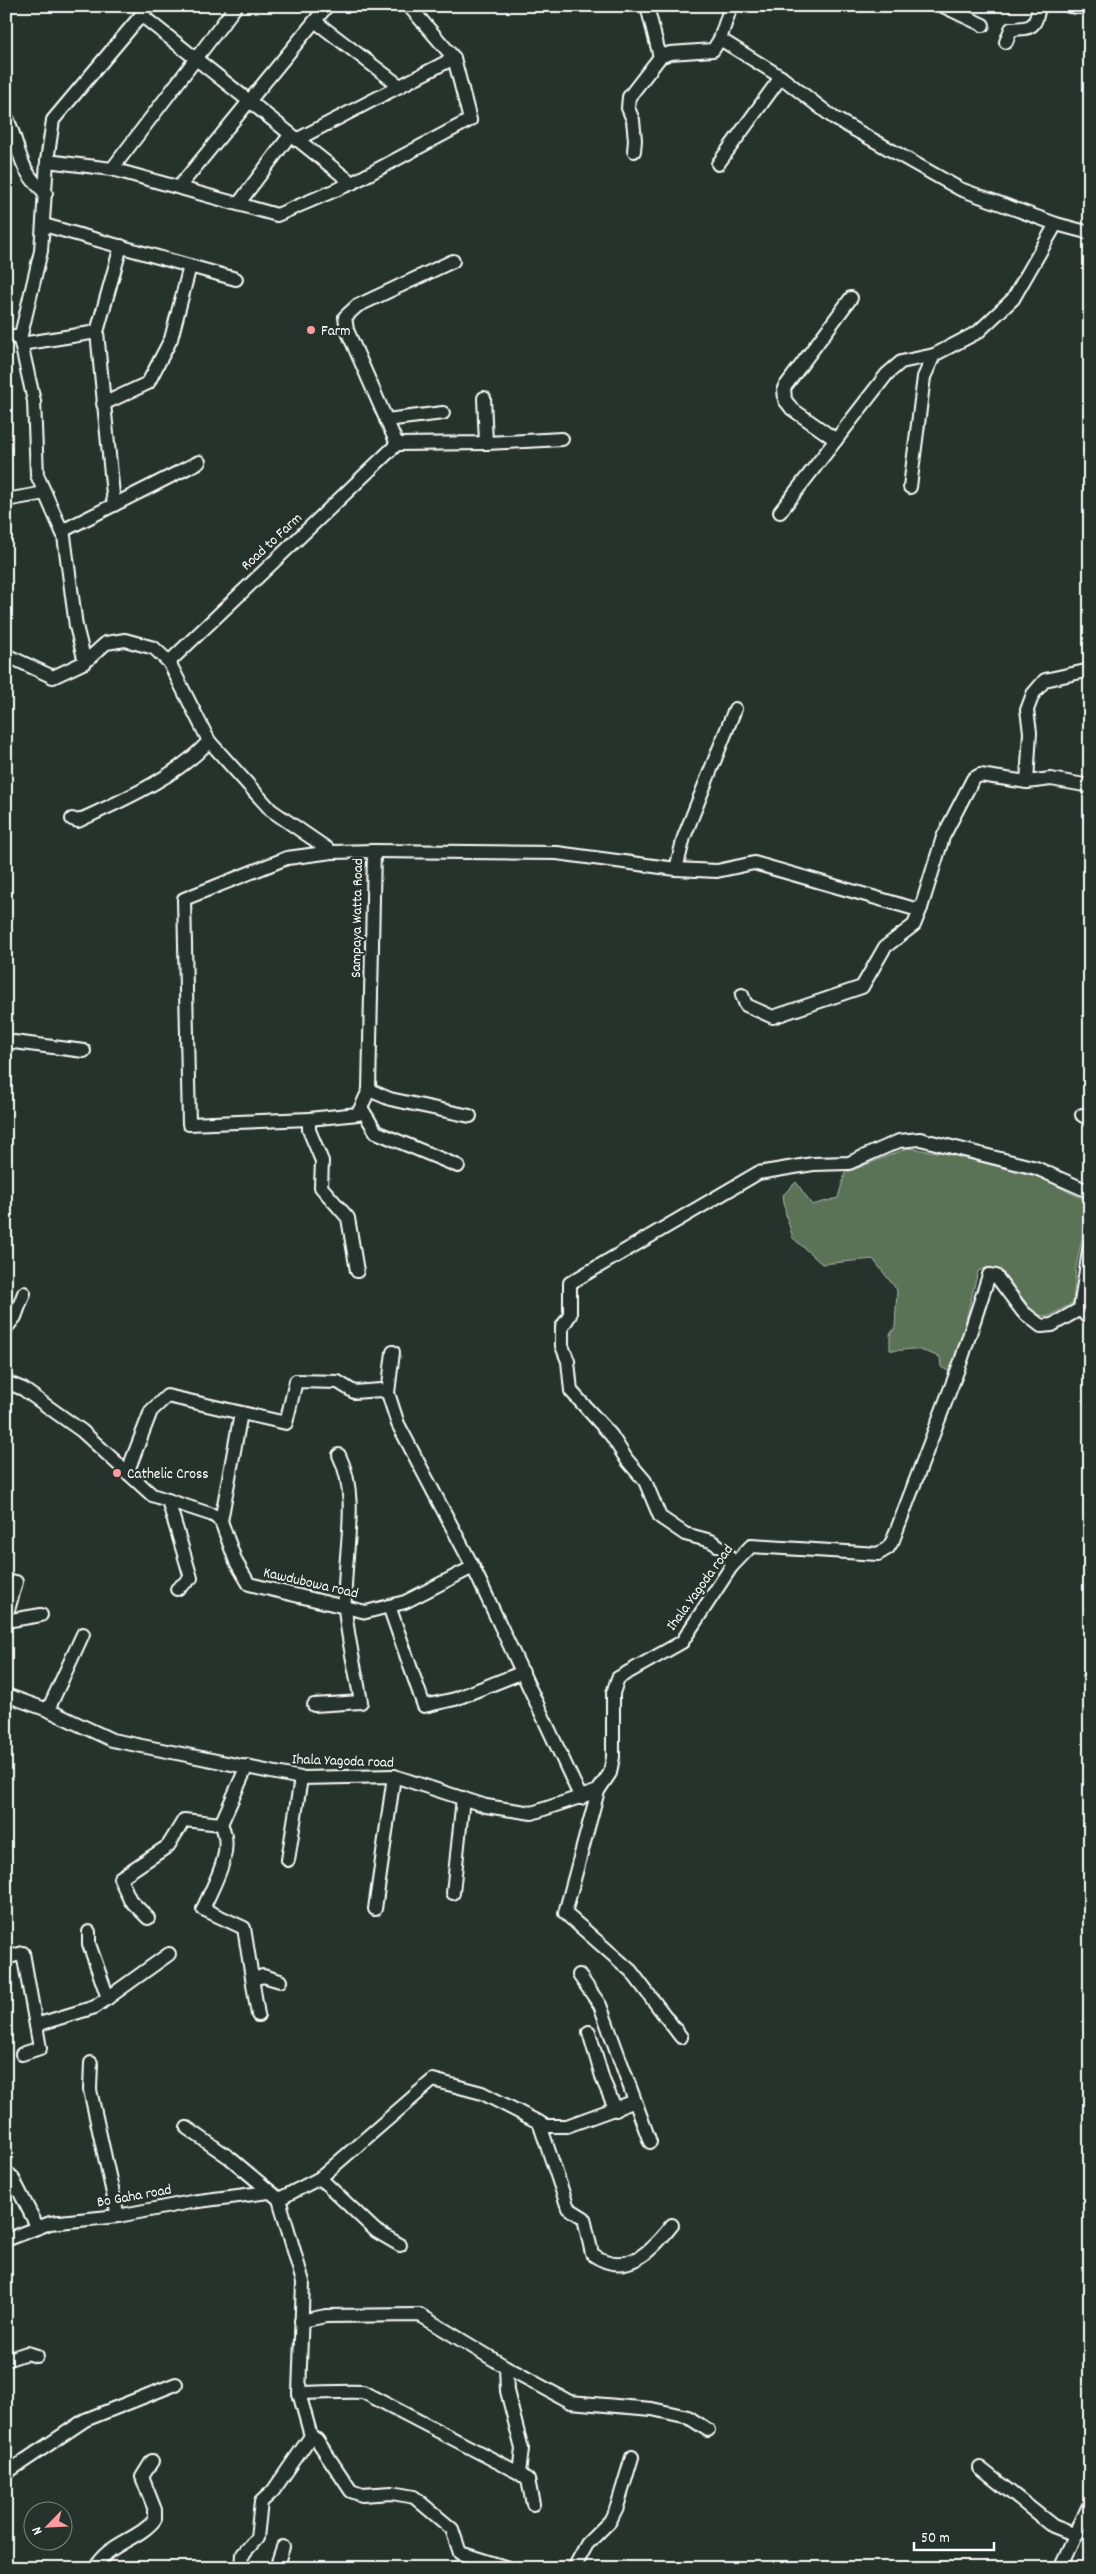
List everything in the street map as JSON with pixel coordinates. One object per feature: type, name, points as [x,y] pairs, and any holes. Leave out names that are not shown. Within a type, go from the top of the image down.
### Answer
[{"type":"street","points":[[112,169],[236,6]]},
{"type":"street","points":[[179,188],[249,99],[316,22],[327,6]]},
{"type":"street","points":[[47,161],[112,169],[277,215],[352,183],[470,120],[454,58],[409,6]]},
{"type":"street","points":[[647,6],[660,57]]},
{"type":"street","points":[[634,151],[635,140],[633,120],[628,108],[629,97],[660,57],[670,53],[713,50],[720,39],[731,6]]},
{"type":"street","points":[[943,6],[983,25]]},
{"type":"street","points":[[1006,42],[1011,29],[1030,28],[1036,22],[1039,6]]},
{"type":"street","points":[[1069,6],[1090,8]]},
{"type":"street","points":[[85,662],[76,626],[62,531],[37,475],[34,401],[20,341],[41,251],[47,161],[53,120],[145,11],[194,59],[249,99],[293,138],[352,183]]},
{"type":"street","points":[[316,22],[400,86]]},
{"type":"street","points":[[720,39],[781,77],[834,118],[960,190],[1056,224],[1090,233]]},
{"type":"street","points":[[239,203],[293,138],[454,58]]},
{"type":"street","points":[[718,164],[781,77]]},
{"type":"street","points":[[6,116],[26,172],[33,183],[46,193]]},
{"type":"street","points":[[780,512],[887,374],[901,362],[934,355],[978,332],[1013,299],[1056,224]]},
{"type":"street","points":[[44,225],[236,279]]},
{"type":"street","points":[[114,505],[97,332],[121,246]]},
{"type":"street","points":[[453,261],[358,306],[346,316],[347,330],[397,444],[486,443],[562,438]]},
{"type":"street","points":[[103,404],[148,383],[172,339],[190,266]]},
{"type":"street","points":[[836,440],[792,409],[785,400],[784,388],[850,298]]},
{"type":"street","points":[[6,334],[20,341],[97,332]]},
{"type":"street","points":[[910,487],[924,377],[934,355]]},
{"type":"street","points":[[484,398],[486,443]]},
{"type":"street","points":[[386,420],[443,413]]},
{"type":"street","name":"Road to Farm","points":[[169,662],[397,444]]},
{"type":"street","points":[[62,531],[199,462]]},
{"type":"street","points":[[6,500],[45,493]]},
{"type":"street","name":"Sampaya Watta Road","points":[[6,654],[53,676],[85,662],[106,643],[125,640],[154,648],[169,662],[209,741],[271,810],[332,852],[374,851],[369,1090],[362,1109]]},
{"type":"street","points":[[1027,782],[1030,732],[1027,710],[1033,694],[1045,680],[1090,670]]},
{"type":"street","points":[[676,869],[684,837],[735,709]]},
{"type":"street","points":[[72,819],[78,821],[132,796],[198,754],[209,741]]},
{"type":"street","points":[[742,995],[746,1005],[773,1017],[862,987],[885,947],[914,925],[943,837],[973,779],[980,775],[988,775],[1027,782],[1051,779],[1090,786]]},
{"type":"street","points":[[374,851],[557,853],[676,869],[717,871],[754,863],[915,909],[921,908]]},
{"type":"street","points":[[332,852],[287,858],[184,899],[189,1124],[309,1119],[358,1114],[362,1109],[376,1132],[458,1166]]},
{"type":"street","points":[[6,1041],[84,1051]]},
{"type":"street","points":[[369,1090],[390,1100],[470,1116]]},
{"type":"street","points":[[309,1119],[309,1130],[322,1161],[321,1187],[348,1218],[356,1270]]},
{"type":"street","points":[[730,1567],[728,1554],[725,1550],[711,1541],[685,1534],[660,1517],[646,1482],[627,1460],[611,1435],[571,1391],[562,1336],[562,1327],[570,1315],[570,1283],[758,1173],[813,1164],[849,1162],[899,1140],[920,1139],[1036,1168],[1090,1192]]},
{"type":"street","points":[[1090,1244],[1080,1309],[1090,1320]]},
{"type":"street","name":"Ihala Yagoda road","points":[[6,1695],[48,1710],[112,1740],[301,1778],[394,1776],[486,1806],[532,1813],[582,1798],[598,1790],[610,1773],[613,1758],[613,1693],[618,1678],[682,1642],[730,1567],[751,1546],[878,1554],[888,1548],[893,1540],[961,1362],[989,1275],[996,1276],[1024,1312],[1041,1326],[1052,1325],[1080,1309]]},
{"type":"street","points":[[6,1328],[16,1317],[24,1293]]},
{"type":"street","points":[[393,1352],[388,1393],[398,1424],[473,1567],[582,1798]]},
{"type":"street","points":[[127,1473],[151,1411],[167,1396],[286,1424],[296,1381],[338,1382],[354,1392],[382,1390],[388,1393]]},
{"type":"street","points":[[6,1382],[23,1389],[82,1431],[152,1495],[213,1515],[221,1521],[241,1413]]},
{"type":"street","points":[[314,1705],[361,1702],[345,1607],[349,1504],[347,1471],[339,1456]]},
{"type":"street","points":[[168,1500],[191,1578],[178,1589]]},
{"type":"street","name":"Kawdubowa road","points":[[221,1521],[236,1562],[249,1584],[366,1612],[405,1602],[473,1567]]},
{"type":"street","points":[[6,1617],[16,1582]]},
{"type":"street","points":[[389,1606],[424,1706],[455,1699],[523,1672]]},
{"type":"street","points":[[6,1621],[41,1615]]},
{"type":"street","points":[[48,1710],[83,1634]]},
{"type":"street","points":[[221,1824],[247,1766]]},
{"type":"street","points":[[375,1909],[394,1776]]},
{"type":"street","points":[[288,1860],[301,1778]]},
{"type":"street","points":[[598,1790],[565,1913],[631,1971],[681,2037]]},
{"type":"street","points":[[453,1893],[463,1798]]},
{"type":"street","points":[[148,1918],[130,1900],[120,1878],[168,1846],[184,1820],[221,1824]]},
{"type":"street","points":[[221,1824],[226,1834],[226,1850],[203,1909],[244,1928],[258,2015]]},
{"type":"street","points":[[89,1932],[90,1944],[108,1998]]},
{"type":"street","points":[[6,1958],[23,1953],[40,2048],[22,2054]]},
{"type":"street","points":[[36,2025],[95,2007],[169,1954]]},
{"type":"street","points":[[579,1975],[600,2006],[633,2102],[650,2142]]},
{"type":"street","points":[[253,1979],[263,1976],[280,1981]]},
{"type":"street","points":[[589,2032],[603,2080],[616,2110]]},
{"type":"street","points":[[92,2063],[90,2090],[118,2216]]},
{"type":"street","name":"Bo Gaha road","points":[[6,2240],[37,2226],[118,2216],[191,2202],[274,2196],[320,2178],[433,2080],[482,2093],[539,2122]]},
{"type":"street","points":[[539,2122],[546,2126],[567,2126],[616,2110],[633,2102]]},
{"type":"street","points":[[539,2122],[568,2208],[584,2218],[592,2254],[604,2263],[633,2262],[654,2249],[672,2225]]},
{"type":"street","points":[[187,2128],[230,2158],[274,2196],[302,2282],[299,2392],[311,2436],[318,2440],[351,2491],[362,2496],[392,2493],[414,2497],[452,2528],[460,2553],[508,2568]]},
{"type":"street","points":[[6,2172],[12,2177],[37,2226]]},
{"type":"street","points":[[320,2178],[376,2231],[400,2245]]},
{"type":"street","points":[[301,2321],[326,2316],[420,2315],[506,2367],[570,2402],[652,2409],[688,2417],[708,2430]]},
{"type":"street","points":[[6,2360],[27,2353],[37,2356]]},
{"type":"street","points":[[506,2367],[507,2391],[522,2449],[519,2473]]},
{"type":"street","points":[[6,2473],[85,2420],[176,2384]]},
{"type":"street","points":[[299,2392],[322,2393],[334,2390],[363,2392],[519,2473],[528,2480],[533,2504]]},
{"type":"street","points":[[242,2568],[243,2554],[257,2538],[261,2502],[273,2491],[311,2436]]},
{"type":"street","points":[[574,2568],[587,2544],[610,2521],[617,2507],[632,2457]]},
{"type":"street","points":[[95,2568],[101,2559],[145,2528],[155,2518],[155,2510],[142,2477],[152,2461]]},
{"type":"street","points":[[980,2468],[1053,2526],[1076,2535]]},
{"type":"street","points":[[1060,2568],[1066,2550],[1076,2535],[1085,2510],[1090,2503]]},
{"type":"street","points":[[276,2568],[283,2547]]},
{"type":"green space","points":[[908,1148],[944,1153],[1039,1177],[1089,1202],[1076,1268],[1073,1303],[1047,1317],[1034,1313],[1004,1274],[991,1267],[978,1271],[955,1365],[948,1371],[941,1367],[940,1357],[930,1353],[915,1349],[890,1350],[890,1334],[895,1328],[897,1290],[873,1259],[822,1264],[793,1238],[786,1215],[783,1195],[796,1182],[812,1205],[838,1198],[845,1173]]},
{"type":"place","name":"Farm","points":[[311,330]]},
{"type":"place","name":"Cathelic Cross","points":[[117,1473]]}]
